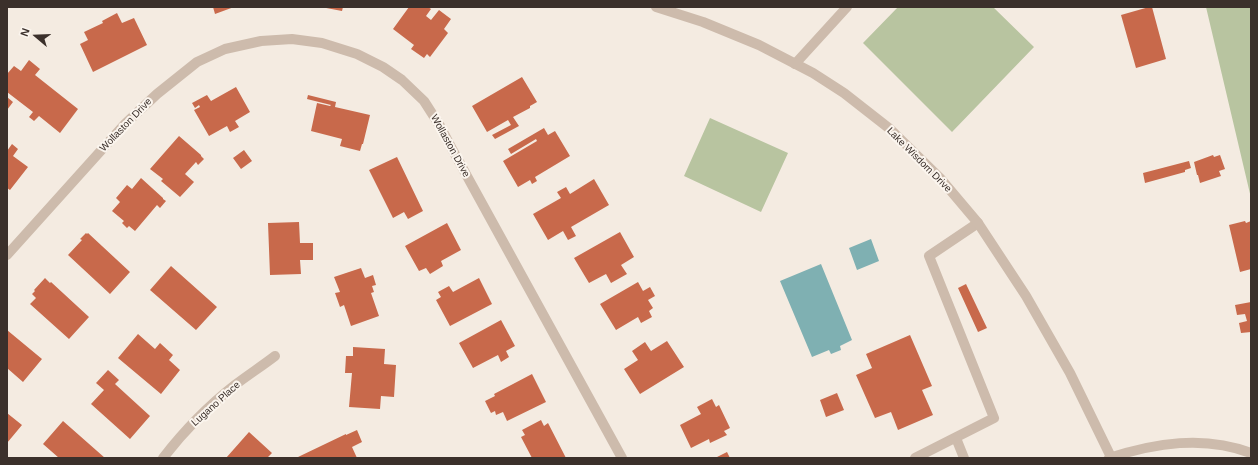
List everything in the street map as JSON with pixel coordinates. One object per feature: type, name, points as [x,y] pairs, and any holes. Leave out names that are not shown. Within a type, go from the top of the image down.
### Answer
[{"type":"street","name":"Lake Wisdom Drive","points":[[656,7],[703,22],[759,45],[813,73],[844,93],[890,129],[940,178],[978,223],[1030,303],[1070,373],[1110,458]]},
{"type":"street","points":[[795,64],[847,7]]},
{"type":"street","name":"Wollaston Drive","points":[[7,255],[124,125],[156,94],[197,62],[225,50],[261,41],[292,39],[322,43],[357,54],[383,67],[402,80],[424,101],[440,126],[622,458]]},
{"type":"street","points":[[915,458],[994,418],[929,256],[978,223]]},
{"type":"street","name":"Lugano Place","points":[[163,458],[175,442],[204,413],[234,386],[275,356]]},
{"type":"street","points":[[956,438],[964,458]]},
{"type":"street","points":[[1110,458],[1145,447],[1178,442],[1212,443],[1251,453]]},
{"type":"green space","points":[[898,7],[993,7],[1034,47],[952,132],[863,43]]},
{"type":"green space","points":[[1206,7],[1251,7],[1251,198]]},
{"type":"green space","points":[[710,118],[788,153],[761,212],[684,176]]},
{"type":"water","points":[[871,239],[879,261],[857,270],[849,248]]},
{"type":"water","points":[[821,264],[852,340],[840,346],[841,350],[831,354],[829,350],[812,357],[780,281]]},
{"type":"building","points":[[213,7],[234,7],[215,14]]},
{"type":"building","points":[[321,7],[343,7],[342,11]]},
{"type":"building","points":[[409,7],[428,7],[431,9],[426,16],[431,20],[439,10],[451,19],[444,29],[448,33],[430,57],[427,54],[424,58],[411,49],[414,45],[393,29]]},
{"type":"building","points":[[1152,7],[1166,59],[1136,68],[1121,15]]},
{"type":"building","points":[[117,13],[122,23],[134,18],[147,45],[93,72],[80,44],[88,40],[84,32],[103,23],[102,21]]},
{"type":"building","points":[[29,60],[40,69],[35,75],[78,109],[60,133],[39,116],[34,121],[29,117],[33,112],[7,92],[7,74],[14,66],[21,71]]},
{"type":"building","points":[[522,77],[537,102],[530,106],[530,108],[513,117],[519,126],[495,139],[492,135],[511,125],[508,120],[487,132],[472,106]]},
{"type":"building","points":[[236,87],[250,112],[235,121],[239,127],[230,132],[227,126],[209,136],[194,110],[200,107],[199,105],[195,108],[192,103],[207,95],[211,101]]},
{"type":"building","points":[[308,95],[336,102],[335,107],[370,115],[360,151],[340,146],[342,139],[311,131],[317,103],[331,105],[307,99]]},
{"type":"building","points":[[7,97],[13,102],[7,110]]},
{"type":"building","points":[[544,128],[548,135],[555,131],[570,156],[535,177],[537,181],[532,184],[530,180],[518,187],[503,161],[537,141],[536,139],[511,154],[508,149]]},
{"type":"building","points":[[179,136],[204,159],[198,165],[196,162],[185,174],[194,182],[180,197],[161,181],[163,179],[150,169]]},
{"type":"building","points":[[12,144],[18,149],[13,156],[28,167],[10,190],[7,188],[7,151]]},
{"type":"building","points":[[244,150],[252,161],[241,169],[233,158]]},
{"type":"building","points":[[1213,155],[1214,157],[1220,155],[1225,169],[1219,171],[1221,176],[1200,183],[1194,162]]},
{"type":"building","points":[[397,157],[423,211],[408,219],[404,212],[393,218],[369,170]]},
{"type":"building","points":[[1189,161],[1191,168],[1185,170],[1185,172],[1145,183],[1143,173]]},
{"type":"building","points":[[141,178],[166,201],[160,208],[157,205],[135,231],[129,226],[127,228],[122,223],[124,221],[112,211],[120,202],[116,198],[127,185],[132,189]]},
{"type":"building","points":[[594,179],[609,205],[571,227],[576,236],[568,240],[563,231],[548,240],[533,214],[561,198],[557,192],[566,187],[570,194]]},
{"type":"building","points":[[1245,221],[1246,223],[1251,221],[1251,269],[1240,272],[1229,225]]},
{"type":"building","points":[[299,222],[300,243],[313,243],[313,260],[300,260],[301,274],[270,275],[268,223]]},
{"type":"building","points":[[447,223],[461,250],[441,261],[443,266],[430,274],[426,268],[419,271],[405,246]]},
{"type":"building","points":[[620,232],[634,257],[621,265],[627,274],[611,283],[606,274],[589,283],[574,258]]},
{"type":"building","points":[[88,233],[130,272],[110,294],[68,255],[82,240],[80,239]]},
{"type":"building","points":[[171,266],[217,307],[196,330],[150,290]]},
{"type":"building","points":[[361,268],[365,278],[373,275],[376,285],[372,286],[374,292],[371,293],[379,316],[351,326],[344,305],[340,307],[335,293],[340,292],[334,277]]},
{"type":"building","points":[[45,278],[89,317],[69,339],[30,304],[36,298],[32,294],[35,291],[34,290]]},
{"type":"building","points":[[479,278],[492,304],[450,326],[436,300],[441,297],[438,292],[449,286],[453,292]]},
{"type":"building","points":[[638,282],[643,291],[650,287],[655,296],[648,300],[653,308],[649,311],[652,317],[641,323],[638,317],[616,330],[600,304]]},
{"type":"building","points":[[966,284],[987,328],[978,332],[958,288]]},
{"type":"building","points":[[1251,302],[1251,332],[1241,333],[1239,323],[1247,321],[1245,314],[1237,315],[1235,305]]},
{"type":"building","points":[[501,320],[515,346],[506,351],[509,357],[501,362],[498,355],[473,368],[459,343]]},
{"type":"building","points":[[7,330],[42,359],[23,382],[7,368]]},
{"type":"building","points":[[138,334],[155,349],[160,343],[173,355],[169,360],[180,370],[161,394],[118,358]]},
{"type":"building","points":[[910,335],[932,386],[922,390],[933,415],[898,430],[891,412],[875,418],[856,375],[872,368],[866,354]]},
{"type":"building","points":[[667,341],[684,367],[640,394],[624,369],[638,360],[632,351],[645,342],[651,351]]},
{"type":"building","points":[[353,347],[385,349],[384,364],[396,365],[394,397],[381,396],[380,409],[349,407],[352,373],[345,373],[346,356],[353,356]]},
{"type":"building","points":[[108,370],[119,380],[115,384],[150,416],[130,439],[91,404],[104,390],[96,383]]},
{"type":"building","points":[[532,374],[546,402],[507,421],[503,412],[496,415],[495,411],[491,413],[485,401],[495,396],[494,394]]},
{"type":"building","points":[[837,393],[844,410],[826,417],[820,400]]},
{"type":"building","points":[[712,399],[716,407],[719,405],[730,428],[724,431],[727,435],[710,443],[709,439],[691,448],[680,425],[701,414],[697,407]]},
{"type":"building","points":[[7,413],[22,425],[7,443]]},
{"type":"building","points":[[541,420],[544,426],[548,423],[566,458],[532,458],[521,437],[525,435],[522,430]]},
{"type":"building","points":[[63,421],[105,458],[59,458],[43,444]]},
{"type":"building","points":[[357,430],[362,442],[352,447],[357,458],[298,457],[346,434]]},
{"type":"building","points":[[249,432],[272,453],[267,458],[226,458]]},
{"type":"building","points":[[727,452],[730,458],[715,458]]}]
